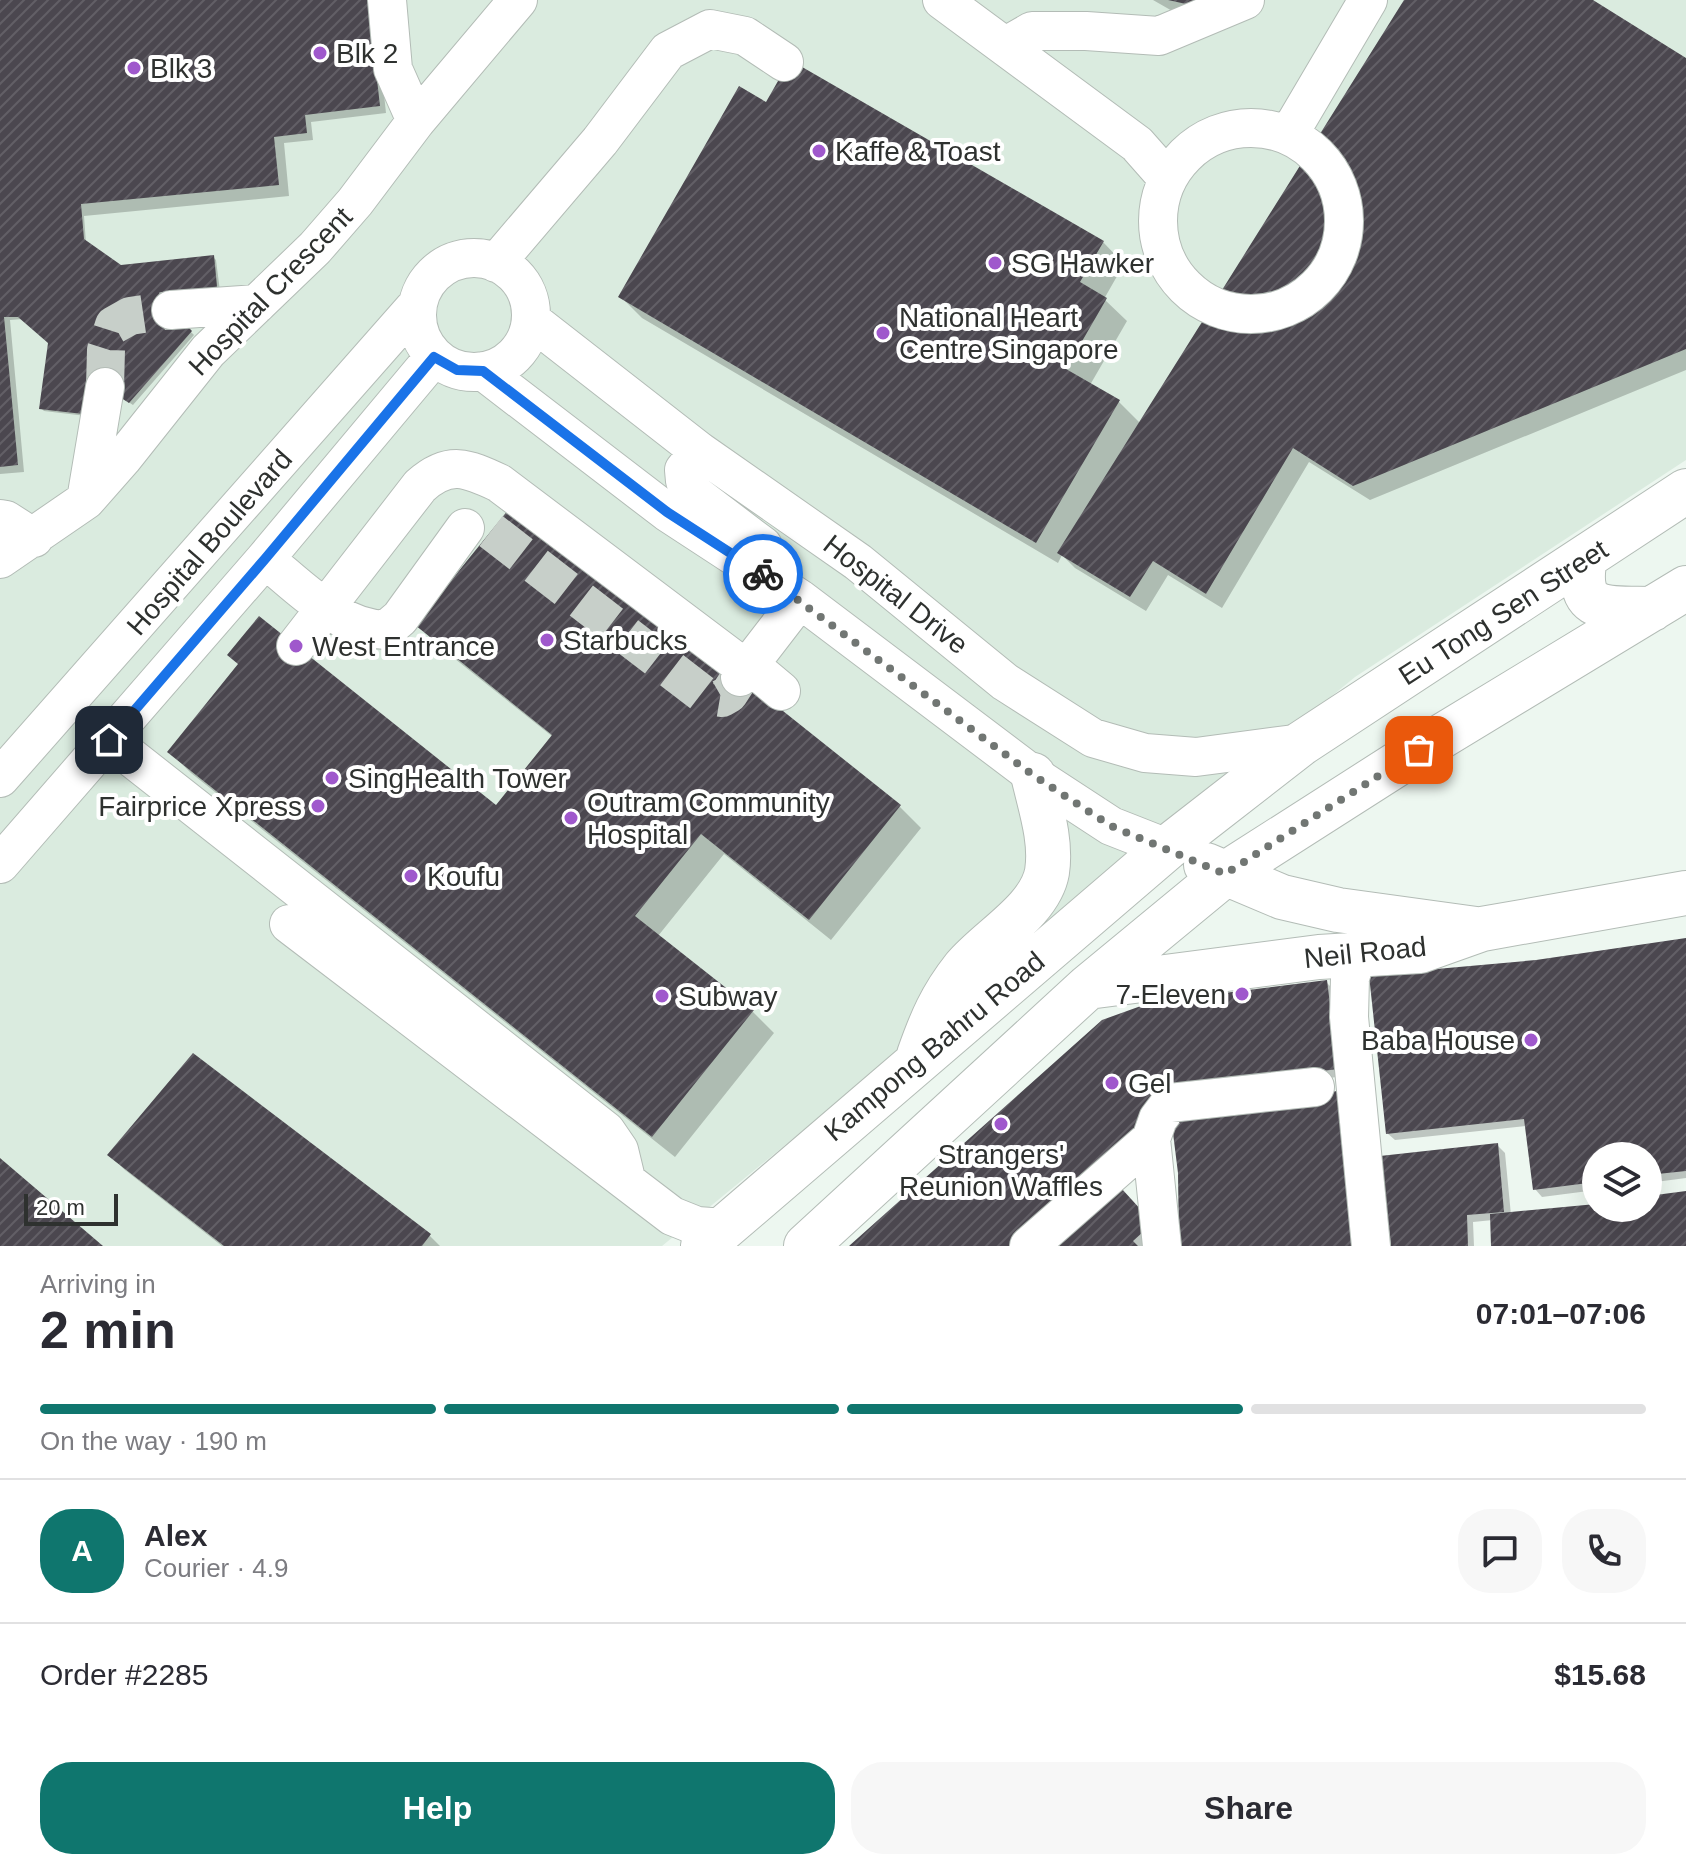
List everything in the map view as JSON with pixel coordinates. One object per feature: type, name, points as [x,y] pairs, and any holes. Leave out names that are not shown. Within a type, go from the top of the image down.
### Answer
[{"type":"main road","name":"Eu Tong Sen Street","points":[[1167,848],[1302,743],[1686,491]]},
{"type":"main road","points":[[1585,558],[1581,580],[1586,597],[1593,604],[1610,608],[1669,598]]},
{"type":"main road","name":"Kampong Bahru Road","points":[[806,1246],[1088,987],[1225,874],[1419,750],[1669,598]]},
{"type":"main road","points":[[977,1091],[954,1065],[940,1061],[915,1065],[935,1009],[965,967],[1037,898],[1047,873],[1047,845],[1033,775]]},
{"type":"main road","points":[[1167,848],[1282,897],[1338,910],[1482,929]]},
{"type":"main road","name":"Kampong Bahru Road","points":[[714,1237],[1167,848]]},
{"type":"main road","name":"Neil Road","points":[[1088,987],[1357,955],[1420,951],[1482,929],[1686,893]]},
{"type":"street","points":[[387,0],[393,69],[416,121]]},
{"type":"street","name":"Hospital Crescent","points":[[0,559],[86,500],[208,351],[325,236],[355,202],[416,121],[518,0]]},
{"type":"street","points":[[942,0],[1137,144],[1167,178]]},
{"type":"street","points":[[1006,46],[1032,31],[1159,36],[1245,0]]},
{"type":"street","points":[[1289,134],[1368,0]]},
{"type":"street","points":[[496,263],[600,141],[668,51],[710,29],[745,36],[784,62]]},
{"type":"street","points":[[1261,127],[1289,134],[1315,152],[1335,177],[1345,207],[1344,239],[1332,269],[1312,293],[1284,308],[1252,315],[1221,310],[1193,294],[1171,270],[1159,241],[1158,209],[1167,178],[1183,156],[1206,139],[1219,134],[1233,129],[1261,127]]},
{"type":"street","points":[[471,259],[496,263],[515,277],[527,297],[531,320],[524,343],[508,361],[483,371],[457,370],[434,357],[420,333],[417,305],[428,282],[447,266],[471,259]]},
{"type":"street","points":[[171,310],[257,304]]},
{"type":"street","name":"Hospital Boulevard","points":[[0,778],[417,305]]},
{"type":"street","name":"Hospital Drive","points":[[531,320],[699,451],[858,562],[1005,682],[1093,738],[1145,753],[1196,757],[1302,743]]},
{"type":"street","name":"Hospital Boulevard","points":[[0,864],[265,559],[434,357]]},
{"type":"street","points":[[483,371],[667,512],[800,599],[1033,775],[1111,826],[1167,848]]},
{"type":"street","points":[[86,500],[105,387]]},
{"type":"street","points":[[699,451],[684,470],[685,481],[693,493],[829,597],[853,620],[868,652]]},
{"type":"street","points":[[296,646],[334,614],[420,486],[434,473],[449,469],[471,470],[499,483],[746,670],[781,691]]},
{"type":"street","points":[[265,559],[334,614],[372,630],[386,630],[478,529],[445,530],[429,525],[418,507],[420,486]]},
{"type":"street","points":[[0,519],[34,538]]},
{"type":"street","points":[[746,670],[800,599]]},
{"type":"street","points":[[109,740],[606,1131],[638,1190],[664,1225],[670,1246]]},
{"type":"street","points":[[289,924],[672,1216],[714,1237]]},
{"type":"street","points":[[1357,955],[1350,978],[1349,1017],[1371,1246]]},
{"type":"street","points":[[1162,1246],[1151,1139],[1158,1119],[1170,1103],[1315,1087]]},
{"type":"street","points":[[1029,1246],[1151,1139]]},
{"type":"shaded area","points":[[0,0],[1686,0],[1686,460],[1355,677],[662,1246],[0,1246]]},
{"type":"building","points":[[0,0],[368,0],[380,106],[305,115],[307,133],[274,137],[279,185],[81,204],[84,239],[121,265],[214,255],[218,297],[167,305],[192,331],[129,403],[101,385],[92,415],[39,409],[48,343],[18,317],[4,317],[18,465],[0,467]]},
{"type":"building","points":[[1168,0],[1198,0],[1186,4]]},
{"type":"building","points":[[1404,0],[1593,0],[1686,58],[1686,349],[1353,486],[1293,448],[1206,594],[1153,561],[1130,597],[1057,553]]},
{"type":"building","name":"National Heart Centre Singapore","points":[[790,60],[1104,241],[1080,282],[1107,298],[1066,369],[1120,400],[1036,543],[618,297],[739,86],[766,102]]},
{"type":"building","name":"Outram Community Hospital","points":[[517,499],[901,805],[809,920],[701,834],[635,916],[754,1010],[652,1137],[167,752],[238,664],[227,655],[259,616],[496,805],[552,735],[415,625]]},
{"type":"building","points":[[1686,938],[1686,1171],[1662,1174],[1662,1142],[1582,1142],[1582,1184],[1533,1190],[1524,1119],[1386,1134],[1369,975],[1536,960]]},
{"type":"building","points":[[1327,980],[1338,1069],[1184,1089],[1011,1246],[849,1246],[1102,1020],[1152,1002]]},
{"type":"building","points":[[193,1053],[431,1234],[422,1246],[224,1246],[107,1155]]},
{"type":"building","points":[[1338,1091],[1354,1246],[1179,1246],[1178,1173],[1170,1109]]},
{"type":"building","points":[[1498,1143],[1504,1212],[1467,1215],[1468,1246],[1391,1246],[1380,1156]]},
{"type":"building","points":[[0,1158],[103,1246],[0,1246]]},
{"type":"building","points":[[1111,1177],[1153,1223],[1133,1241],[1138,1246],[1035,1246]]},
{"type":"building","points":[[1686,1191],[1686,1246],[1491,1246],[1490,1214],[1582,1205],[1582,1222],[1662,1222],[1662,1194]]},
{"type":"tunnel","points":[[105,387],[106,350],[114,325],[130,316],[171,310]]},
{"type":"tunnel","points":[[491,531],[704,695],[722,698],[729,694],[740,677]]},
{"type":"way so far","points":[[763,574],[1033,775],[1111,826],[1225,874],[1419,750]]},
{"type":"place","name":"Blk 2","points":[[320,53]]},
{"type":"place","name":"Blk 3","points":[[134,68]]},
{"type":"place","name":"Kaffe & Toast","points":[[819,151]]},
{"type":"place","name":"SG Hawker","points":[[995,263]]},
{"type":"place","name":"National Heart Centre Singapore","points":[[883,333]]},
{"type":"place","name":"Starbucks","points":[[547,640]]},
{"type":"place","name":"West Entrance","points":[[296,646]]},
{"type":"place","name":"SingHealth Tower","points":[[332,778]]},
{"type":"place","name":"Fairprice Xpress","points":[[318,806]]},
{"type":"place","name":"Outram Community Hospital","points":[[571,818]]},
{"type":"place","name":"Koufu","points":[[411,876]]},
{"type":"place","name":"7-Eleven","points":[[1242,994]]},
{"type":"place","name":"Subway","points":[[662,996]]},
{"type":"place","name":"Baba House","points":[[1531,1040]]},
{"type":"place","name":"Gel","points":[[1112,1083]]},
{"type":"place","name":"Strangers' Reunion Waffles","points":[[1001,1124]]},
{"type":"route","points":[[109,740],[434,357],[457,370],[483,371],[667,512],[763,574]]}]
